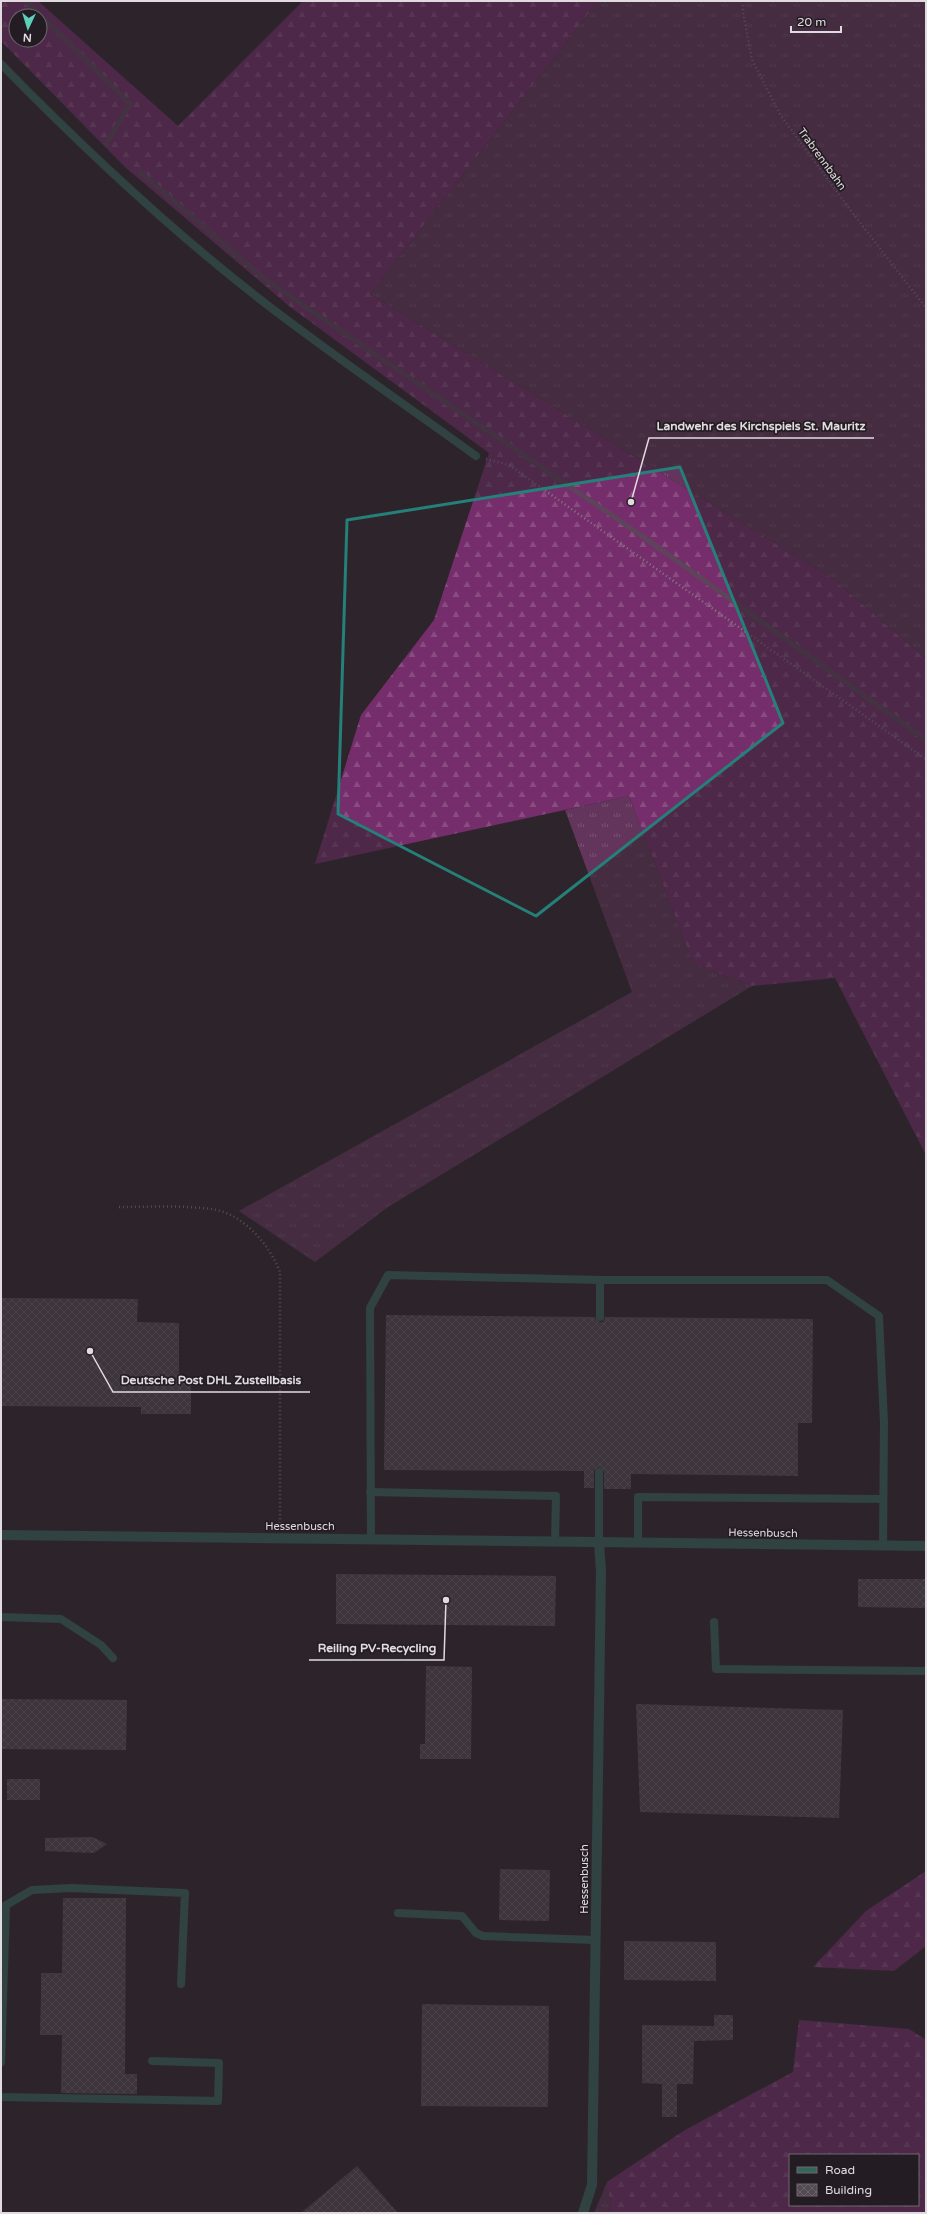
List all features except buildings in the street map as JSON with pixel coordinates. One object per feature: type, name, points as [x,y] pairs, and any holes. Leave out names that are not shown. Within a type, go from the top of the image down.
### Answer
[{"type":"street","name":"Hessenbusch","points":[[1,1536],[371,1538],[599,1543],[926,1546]]},
{"type":"street","name":"Hessenbusch","points":[[583,2213],[592,2185],[601,1571],[599,1543]]},
{"type":"lane","points":[[1,64],[63,127],[175,230],[289,322],[476,456]]},
{"type":"lane","points":[[371,1538],[370,1308],[388,1275],[600,1280],[827,1280],[879,1316],[884,1423],[883,1546]]},
{"type":"lane","points":[[600,1280],[600,1317]]},
{"type":"lane","points":[[599,1472],[599,1543]]},
{"type":"lane","points":[[370,1492],[556,1496],[555,1542]]},
{"type":"lane","points":[[638,1543],[638,1497],[884,1499]]},
{"type":"lane","points":[[1,1617],[61,1619],[96,1642],[113,1658]]},
{"type":"lane","points":[[714,1622],[716,1669],[926,1672]]},
{"type":"lane","points":[[1,2062],[4,1906],[32,1890],[71,1888],[185,1893],[181,1984]]},
{"type":"lane","points":[[398,1913],[462,1916],[476,1933],[483,1936],[596,1940]]},
{"type":"lane","points":[[1,2097],[218,2101],[219,2063],[152,2061]]},
{"type":"path","name":"Trabrennbahn","points":[[744,1],[743,12],[752,60],[781,116],[848,207],[926,308]]},
{"type":"path","points":[[476,456],[509,466],[926,759]]},
{"type":"path","points":[[119,1207],[212,1209],[235,1217],[258,1236],[274,1257],[280,1272],[280,1538]]},
{"type":"highlighted area","points":[[680,467],[783,723],[536,916],[338,814],[347,520]]},
{"type":"green space","points":[[1,1],[38,1],[46,8],[8,8],[8,48],[48,48],[48,10],[178,126],[303,1],[598,1],[370,294],[833,579],[926,659],[926,1155],[835,978],[752,986],[693,963],[629,796],[315,864],[361,715],[434,620],[489,453],[289,306],[125,167],[1,41]]},
{"type":"green space","points":[[598,1],[926,1],[926,659],[833,579],[370,294]]},
{"type":"green space","points":[[629,796],[693,963],[752,986],[388,1207],[315,1262],[239,1211],[632,992],[565,810]]},
{"type":"green space","points":[[926,1871],[926,1946],[894,1971],[813,1967],[866,1911]]},
{"type":"green space","points":[[799,2020],[909,2029],[926,2040],[926,2213],[612,2213],[607,2182],[685,2130],[793,2072]]},
{"type":"green space","points":[[607,2182],[612,2213],[594,2213]]},
{"type":"waterway","points":[[26,1],[130,104],[106,144]]},
{"type":"waterway","points":[[141,173],[266,280],[645,538],[926,740]]},
{"type":"place","name":"Landwehr des Kirchspiels St. Mauritz","points":[[631,502]]},
{"type":"place","name":"Deutsche Post DHL Zustellbasis","points":[[90,1351]]},
{"type":"place","name":"Reiling PV-Recycling","points":[[446,1600]]}]
